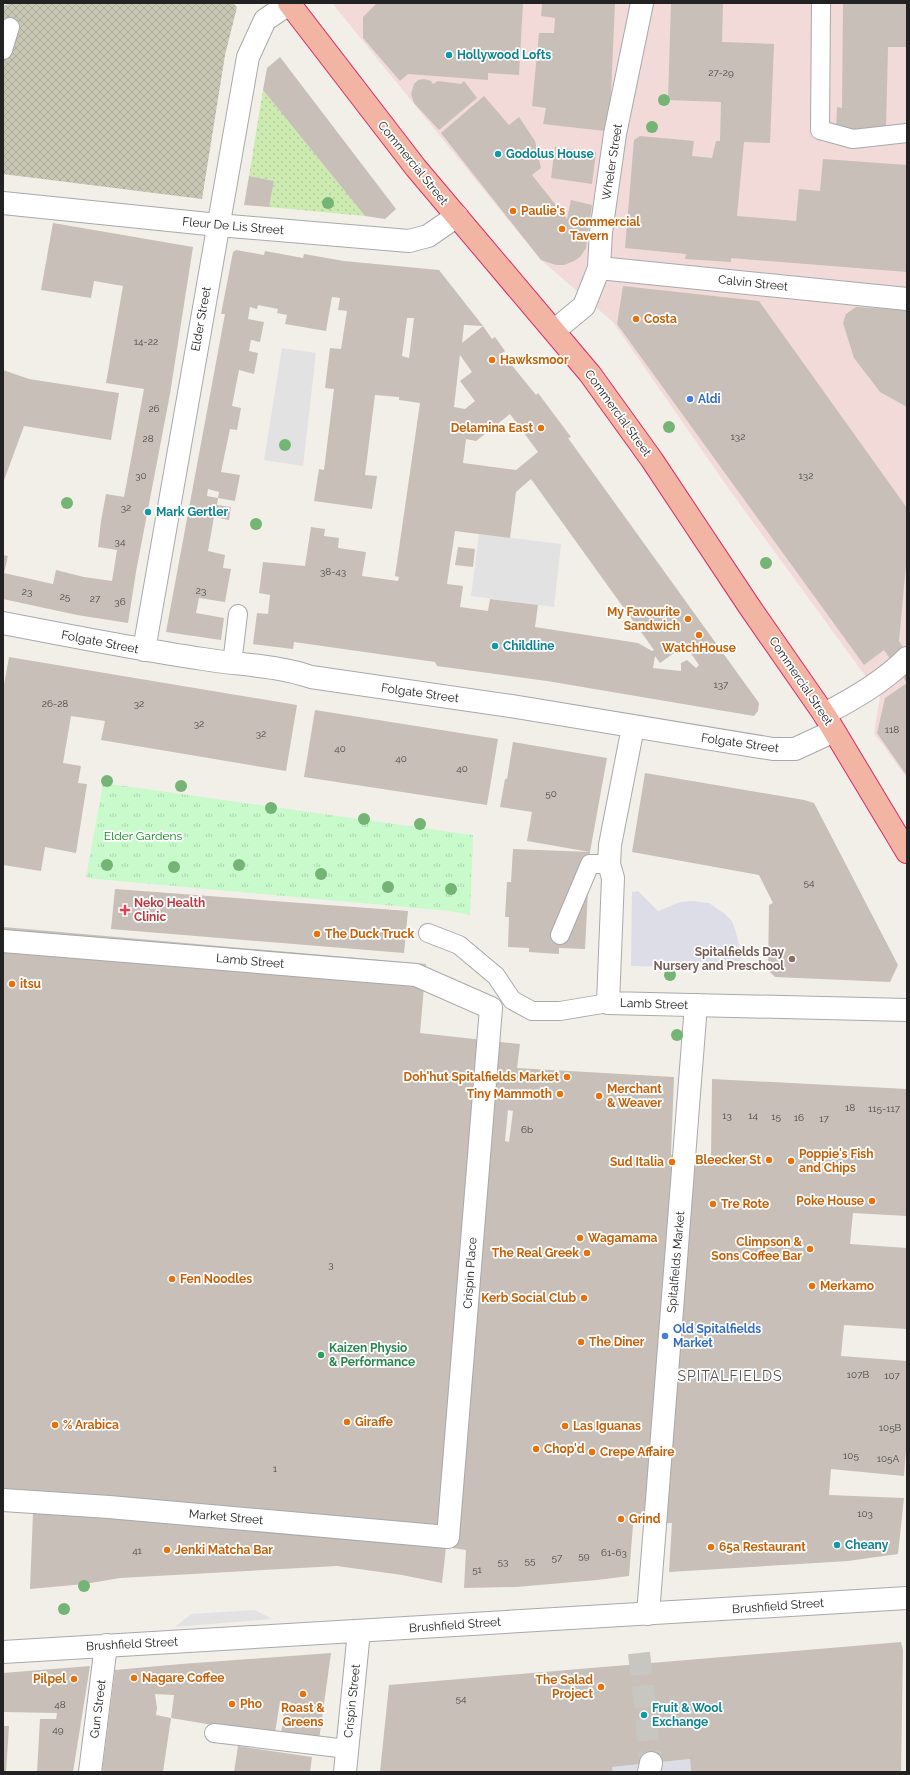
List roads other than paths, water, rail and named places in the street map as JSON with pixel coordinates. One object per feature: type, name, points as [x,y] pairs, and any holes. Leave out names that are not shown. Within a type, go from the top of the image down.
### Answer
[{"type":"highway","name":"Commercial Street","points":[[290,3],[416,168],[555,330],[590,374],[648,454],[829,723],[907,852]]},
{"type":"street","name":"Elder Street","points":[[144,650],[248,57],[265,20],[290,3]]},
{"type":"street","name":"Wheler Street","points":[[555,330],[584,306],[599,268],[601,232],[615,134],[642,3]]},
{"type":"street","name":"Fleur De Lis Street","points":[[3,203],[218,225],[409,241],[428,236],[457,216]]},
{"type":"street","name":"Calvin Street","points":[[599,268],[907,299]]},
{"type":"street","name":"Folgate Street","points":[[3,623],[144,650],[232,664],[295,671],[311,677],[511,706],[773,750],[795,750],[829,723],[851,700],[892,673],[907,658]]},
{"type":"street","name":"Lamb Street","points":[[633,727],[610,855],[613,878],[608,1002],[907,1010]]},
{"type":"street","name":"Lamb Street","points":[[3,940],[416,974],[491,1008]]},
{"type":"street","name":"Spitalfields Market","points":[[648,1614],[696,1005]]},
{"type":"street","name":"Crispin Place","points":[[448,1537],[491,1008]]},
{"type":"street","name":"Market Street","points":[[3,1500],[109,1507],[448,1537]]},
{"type":"street","name":"Brushfield Street","points":[[3,1652],[907,1598]]},
{"type":"street","name":"Crispin Street","points":[[345,1772],[359,1631]]},
{"type":"street","name":"Gun Street","points":[[90,1772],[106,1645]]},
{"type":"lane","points":[[822,3],[820,130],[853,139],[907,133]]},
{"type":"lane","points":[[3,50],[10,27]]},
{"type":"lane","points":[[232,664],[238,614]]},
{"type":"lane","points":[[560,935],[590,864],[610,855]]},
{"type":"lane","points":[[428,933],[459,946],[496,976],[512,1000],[532,1011],[560,1011],[608,1002]]},
{"type":"lane","points":[[491,1008],[512,1000]]},
{"type":"lane","points":[[214,1733],[347,1749]]},
{"type":"tunnel","points":[[639,1653],[651,1763]]},
{"type":"place","name":"Hollywood Lofts","points":[[449,55]]},
{"type":"place","name":"Godolus House","points":[[498,154]]},
{"type":"place","name":"Paulie's","points":[[513,211]]},
{"type":"place","name":"Commercial Tavern","points":[[562,229]]},
{"type":"place","name":"Costa","points":[[636,319]]},
{"type":"place","name":"Hawksmoor","points":[[492,360]]},
{"type":"place","name":"Aldi","points":[[690,399]]},
{"type":"place","name":"Delamina East","points":[[541,428]]},
{"type":"place","name":"Mark Gertler","points":[[148,512]]},
{"type":"place","name":"My Favourite Sandwich","points":[[688,619]]},
{"type":"place","name":"WatchHouse","points":[[699,635]]},
{"type":"place","name":"Childline","points":[[495,646]]},
{"type":"place","name":"Neko Health Clinic","points":[[125,910]]},
{"type":"place","name":"The Duck Truck","points":[[317,934]]},
{"type":"place","name":"Spitalfields Day Nursery and Preschool","points":[[792,959]]},
{"type":"place","name":"itsu","points":[[12,984]]},
{"type":"place","name":"Doh'hut Spitalfields Market","points":[[567,1077]]},
{"type":"place","name":"Tiny Mammoth","points":[[560,1094]]},
{"type":"place","name":"Merchant & Weaver","points":[[599,1096]]},
{"type":"place","name":"Bleecker St","points":[[769,1160]]},
{"type":"place","name":"Poppie's Fish and Chips","points":[[791,1161]]},
{"type":"place","name":"Sud Italia","points":[[672,1162]]},
{"type":"place","name":"Poke House","points":[[872,1201]]},
{"type":"place","name":"Tre Rote","points":[[713,1204]]},
{"type":"place","name":"Wagamama","points":[[580,1238]]},
{"type":"place","name":"Climpson & Sons Coffee Bar","points":[[810,1249]]},
{"type":"place","name":"The Real Greek","points":[[587,1253]]},
{"type":"place","name":"Fen Noodles","points":[[172,1279]]},
{"type":"place","name":"Merkamo","points":[[812,1286]]},
{"type":"place","name":"Kerb Social Club","points":[[584,1298]]},
{"type":"place","name":"Old Spitalfields Market","points":[[665,1336]]},
{"type":"place","name":"The Diner","points":[[581,1342]]},
{"type":"place","name":"Kaizen Physio & Performance","points":[[321,1355]]},
{"type":"place","name":"Giraffe","points":[[347,1422]]},
{"type":"place","name":"% Arabica","points":[[55,1425]]},
{"type":"place","name":"Las Iguanas","points":[[565,1426]]},
{"type":"place","name":"Chop'd","points":[[536,1449]]},
{"type":"place","name":"Crepe Affaire","points":[[592,1452]]},
{"type":"place","name":"Grind","points":[[621,1519]]},
{"type":"place","name":"Cheany","points":[[837,1545]]},
{"type":"place","name":"65a Restaurant","points":[[711,1547]]},
{"type":"place","name":"Jenki Matcha Bar","points":[[167,1550]]},
{"type":"place","name":"Nagare Coffee","points":[[134,1678]]},
{"type":"place","name":"Pilpel","points":[[74,1679]]},
{"type":"place","name":"The Salad Project","points":[[601,1687]]},
{"type":"place","name":"Roast & Greens","points":[[303,1694]]},
{"type":"place","name":"Pho","points":[[232,1704]]},
{"type":"place","name":"Fruit & Wool Exchange","points":[[644,1715]]},
{"type":"district","name":"SPITALFIELDS","points":[[730,1376]]},
{"type":"park label","name":"Elder Gardens","points":[[143,836]]}]
